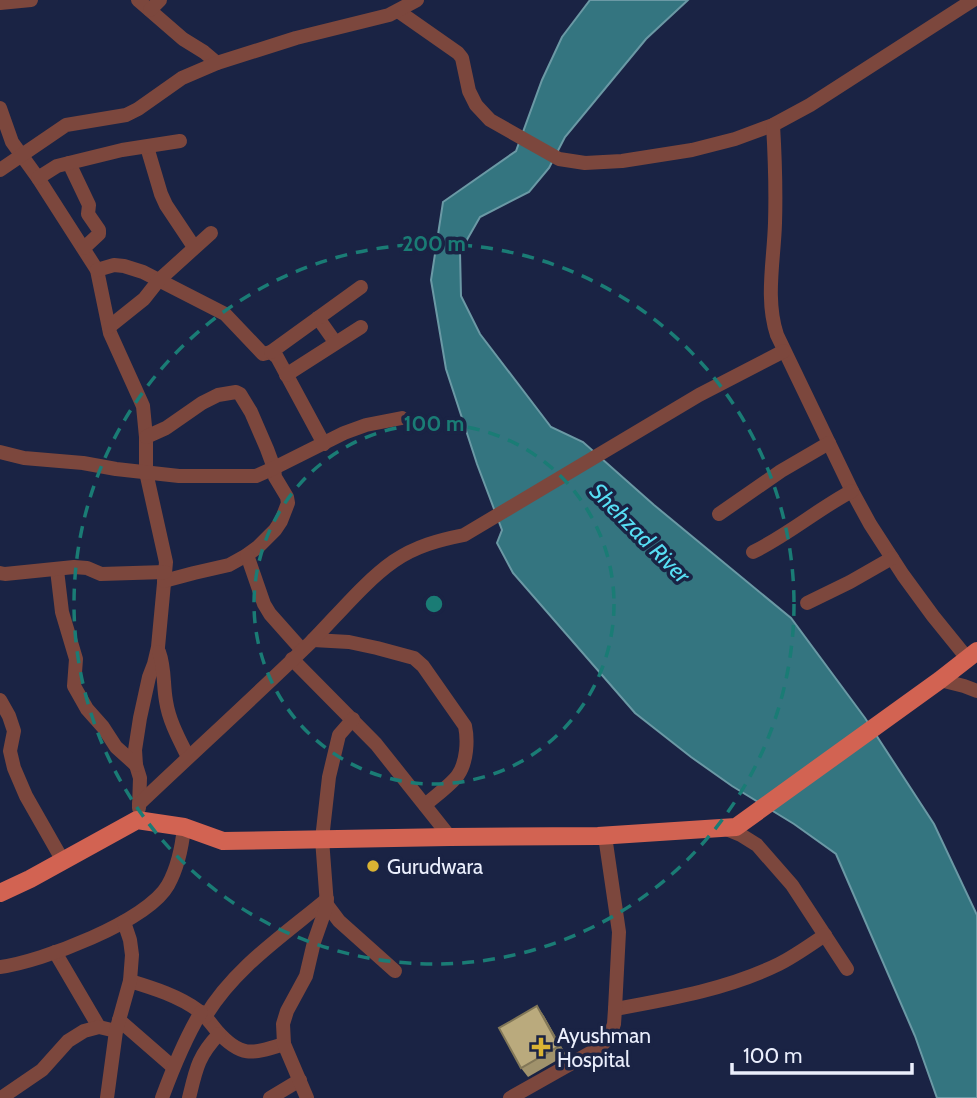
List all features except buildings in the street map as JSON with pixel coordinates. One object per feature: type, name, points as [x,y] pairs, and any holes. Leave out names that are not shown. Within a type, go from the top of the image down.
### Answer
[{"type":"main road","points":[[0,893],[63,861],[138,812],[223,841],[605,836],[729,827],[940,680],[972,654]]},
{"type":"street","points":[[0,3],[31,0]]},
{"type":"street","points":[[138,0],[155,5],[183,39],[217,63]]},
{"type":"street","points":[[0,170],[66,125],[138,110],[182,78],[217,63],[296,38],[389,15],[417,0]]},
{"type":"street","points":[[398,11],[458,53],[462,58],[469,92],[490,120],[559,159],[585,163],[622,162],[680,152],[735,139],[773,125],[810,106],[973,0]]},
{"type":"street","points":[[0,108],[12,142],[97,270],[110,333],[143,406],[146,472],[166,562],[158,648],[139,718],[135,750],[140,778],[138,812]]},
{"type":"street","points":[[773,125],[775,224],[772,320],[784,351],[870,524],[933,616],[972,654]]},
{"type":"street","points":[[38,178],[57,166],[122,150],[180,141]]},
{"type":"street","points":[[147,147],[166,205],[194,247]]},
{"type":"street","points":[[69,163],[89,205],[88,214],[99,230],[99,234],[84,248]]},
{"type":"street","points":[[109,327],[144,299],[159,280],[211,233]]},
{"type":"street","points":[[97,270],[124,265],[159,280],[225,314],[263,354],[271,352],[361,287]]},
{"type":"street","points":[[318,318],[335,342]]},
{"type":"street","points":[[286,375],[361,327]]},
{"type":"street","points":[[138,812],[188,757],[381,571],[396,560],[415,548],[434,541],[464,535],[723,381],[784,351]]},
{"type":"street","points":[[271,352],[277,357],[324,444]]},
{"type":"street","points":[[2,578],[74,567],[115,575],[165,577],[194,573],[229,565],[258,547],[275,530],[288,503],[287,497],[275,477],[274,468],[251,412],[240,394],[236,392],[218,395],[166,428],[146,437]]},
{"type":"street","points":[[0,452],[24,458],[179,476],[248,476],[274,468],[344,433],[366,425],[402,418]]},
{"type":"street","points":[[719,514],[781,471],[829,443]]},
{"type":"street","points":[[753,552],[852,491]]},
{"type":"street","points":[[247,555],[270,614],[302,650],[353,719],[450,837]]},
{"type":"street","points":[[807,603],[892,558]]},
{"type":"street","points":[[57,570],[62,612],[76,659],[74,686],[87,709],[116,747],[136,765]]},
{"type":"street","points":[[302,650],[349,642],[414,657],[423,666],[465,726],[467,733],[465,760],[458,775],[425,805]]},
{"type":"street","points":[[158,648],[172,725],[188,757]]},
{"type":"street","points":[[940,680],[977,691]]},
{"type":"street","points":[[0,700],[14,730],[10,751],[14,768],[26,796],[63,861]]},
{"type":"street","points":[[307,1098],[284,1044],[283,1024],[306,976],[327,902],[322,839],[329,777],[339,736],[353,719]]},
{"type":"street","points":[[0,967],[55,952],[124,922],[144,910],[168,885],[181,850],[184,827]]},
{"type":"street","points":[[729,827],[757,845],[792,884],[847,969]]},
{"type":"street","points":[[510,1098],[597,1049],[609,1038],[614,1024],[619,932],[605,836]]},
{"type":"street","points":[[327,902],[339,920],[395,971]]},
{"type":"street","points":[[162,1098],[173,1067],[203,1014],[245,967],[327,902]]},
{"type":"street","points":[[107,1098],[117,1025],[130,981],[132,955],[124,922]]},
{"type":"street","points":[[615,1009],[736,981],[781,963],[825,935]]},
{"type":"street","points":[[55,952],[99,1027]]},
{"type":"street","points":[[130,981],[181,1000],[203,1014],[219,1034],[238,1049],[258,1052],[284,1044]]},
{"type":"street","points":[[1,1098],[42,1070],[68,1041],[83,1031],[99,1027],[117,1025],[173,1067]]},
{"type":"street","points":[[189,1098],[202,1054],[219,1034]]},
{"type":"street","points":[[270,1098],[300,1080]]},
{"type":"water","name":"Shehzad River","points":[[590,0],[688,0],[646,39],[565,137],[549,168],[529,192],[480,217],[460,252],[461,296],[480,334],[551,427],[583,442],[654,505],[791,618],[865,718],[934,824],[977,915],[977,1098],[937,1098],[915,1036],[836,854],[794,824],[732,786],[635,713],[513,573],[497,543],[502,530],[446,369],[431,280],[443,202],[516,151],[542,80],[562,37]]},
{"type":"place","name":"Gurudwara","points":[[373,866]]},
{"type":"place","name":"Ayushman Hospital","points":[[541,1047]]}]
